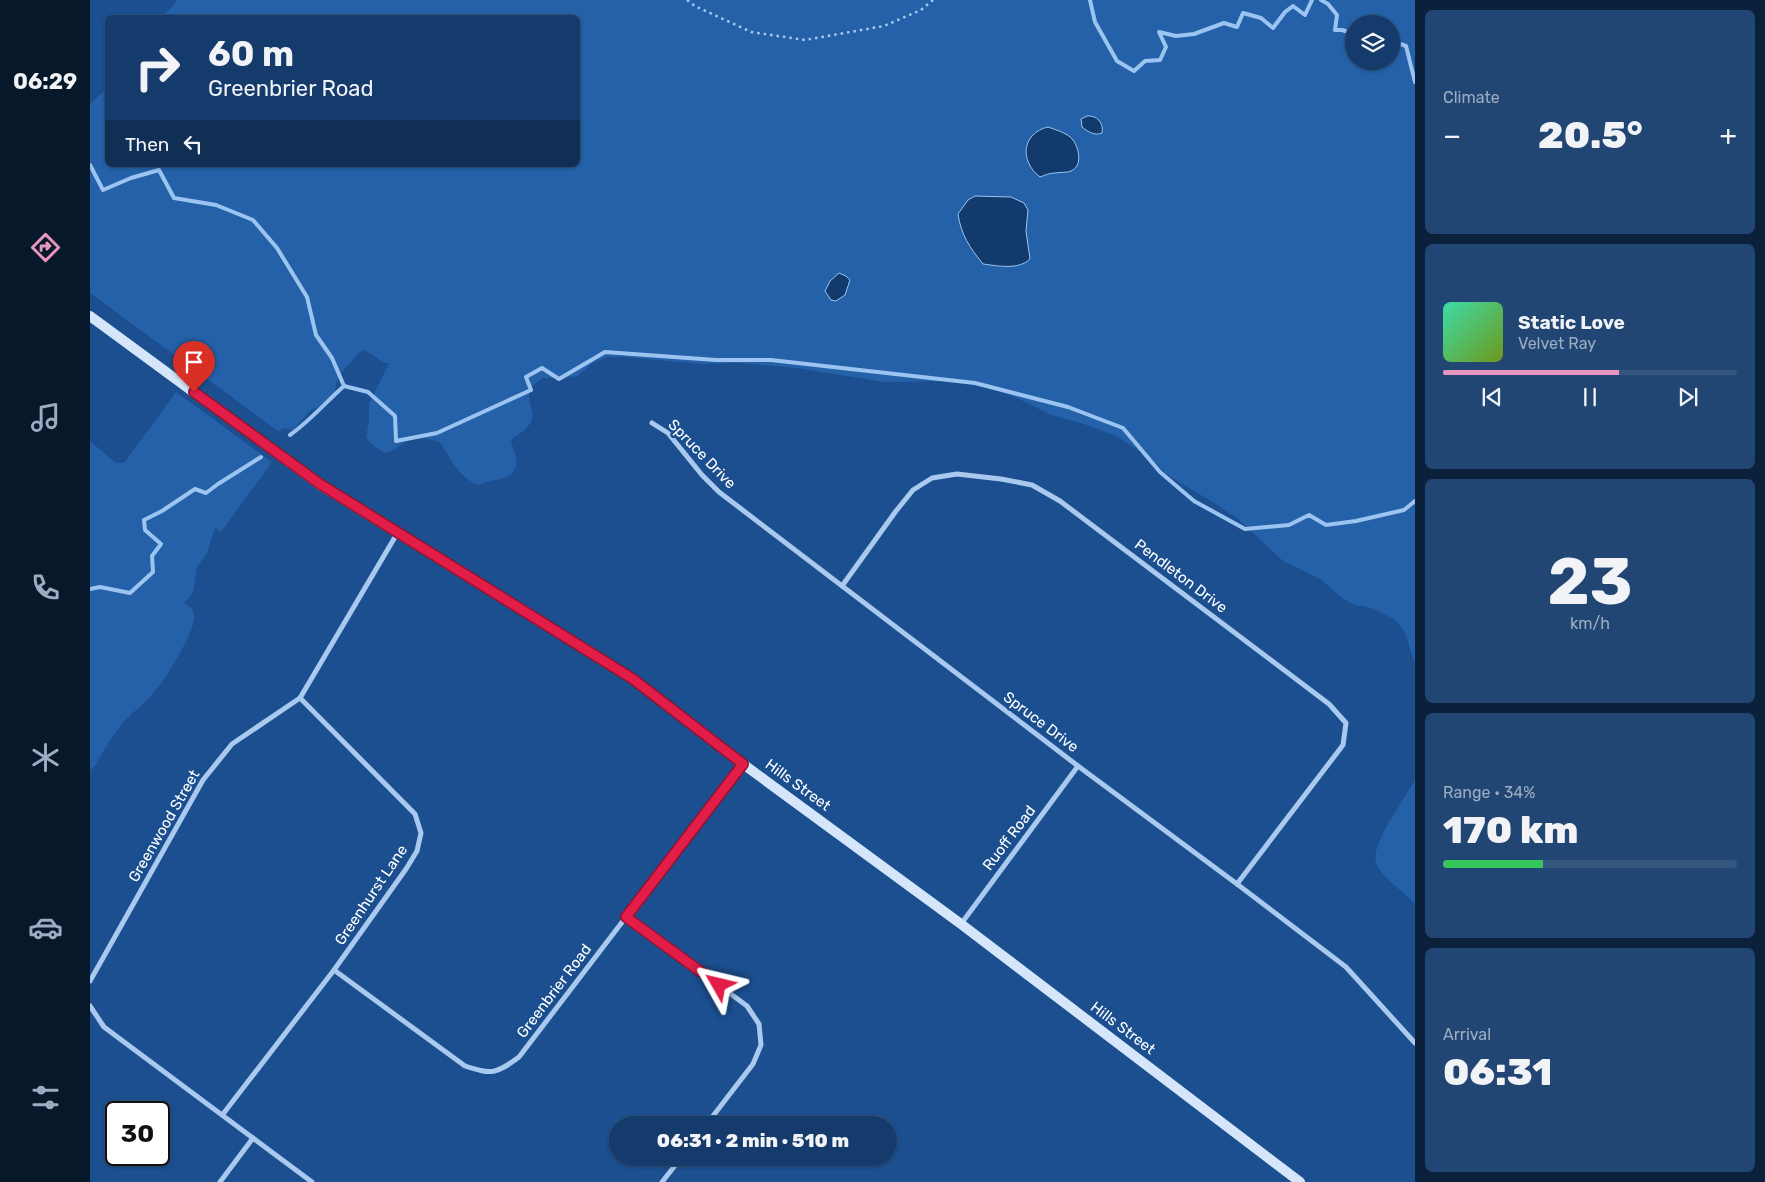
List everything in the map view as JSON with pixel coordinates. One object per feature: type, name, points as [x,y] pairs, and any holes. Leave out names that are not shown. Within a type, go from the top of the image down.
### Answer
[{"type":"street","name":"Hills Street","points":[[90,316],[318,483],[633,679],[743,764],[961,924],[1300,1182]]},
{"type":"street","name":"Spruce Drive","points":[[652,423],[668,433],[719,492],[1078,766],[1346,967],[1415,1042]]},
{"type":"street","name":"Pendleton Drive","points":[[842,586],[913,490],[932,478],[957,474],[1001,479],[1032,485],[1060,501],[1329,704],[1346,723],[1343,745],[1237,884]]},
{"type":"street","name":"Greenwood Street","points":[[90,981],[203,780],[232,744],[300,698],[398,532]]},
{"type":"street","name":"Greenhurst Lane","points":[[223,1114],[334,970],[414,857],[421,833],[415,814],[300,698]]},
{"type":"street","name":"Greenbrier Road","points":[[334,970],[465,1066],[486,1073],[505,1068],[519,1057],[743,764]]},
{"type":"street","name":"Ruoff Road","points":[[961,924],[1078,766]]},
{"type":"street","points":[[626,917],[747,1006],[759,1024],[761,1045],[753,1064],[713,1116]]},
{"type":"street","points":[[90,1006],[104,1027],[312,1182]]},
{"type":"street","points":[[220,1182],[253,1138]]},
{"type":"street","points":[[662,1182],[675,1166]]},
{"type":"path","points":[[687,0],[695,6],[750,32],[805,40],[884,26],[921,10],[933,0]]},
{"type":"shaded area","points":[[177,0],[1415,0],[1415,664],[1405,633],[1395,620],[1372,608],[1355,605],[1347,601],[1322,580],[1283,561],[1238,519],[1165,473],[1153,460],[1116,436],[1084,424],[1051,415],[989,387],[954,381],[884,382],[797,368],[738,363],[703,364],[607,357],[591,364],[578,376],[542,378],[529,389],[532,417],[526,429],[511,440],[516,459],[516,466],[513,472],[503,478],[479,485],[461,473],[440,442],[422,438],[413,439],[384,453],[370,443],[366,437],[369,404],[389,363],[384,363],[365,350],[359,353],[342,372],[337,380],[334,398],[328,404],[311,410],[293,430],[283,428],[279,432],[90,293],[90,104],[105,90],[105,167],[580,167],[580,15],[163,15]]},
{"type":"shaded area","points":[[1087,116],[1099,120],[1102,126],[1102,133],[1092,133],[1082,127],[1081,119]]},
{"type":"shaded area","points":[[1048,127],[1068,135],[1075,143],[1079,157],[1075,169],[1040,177],[1033,171],[1029,163],[1026,156],[1026,148],[1033,135],[1039,130]]},
{"type":"shaded area","points":[[975,196],[1011,197],[1024,203],[1028,210],[1026,231],[1030,259],[1014,266],[983,264],[967,241],[961,228],[958,214],[968,200]]},
{"type":"shaded area","points":[[839,273],[850,280],[845,295],[836,301],[831,300],[825,291],[830,281]]},
{"type":"shaded area","points":[[176,392],[272,462],[221,532],[215,528],[207,553],[197,567],[193,593],[184,603],[193,611],[194,620],[173,665],[160,685],[122,724],[95,766],[90,770],[90,441],[116,463],[124,463]]},
{"type":"shaded area","points":[[1415,779],[1415,904],[1387,879],[1378,868],[1376,854],[1378,844],[1390,820]]},
{"type":"waterway","points":[[1090,0],[1095,22],[1117,61],[1134,71],[1145,61],[1160,60],[1166,47],[1159,32],[1176,36],[1194,34],[1224,23],[1237,27],[1243,13],[1261,18],[1273,28],[1285,12],[1293,6],[1305,15],[1312,0]]},
{"type":"waterway","points":[[1321,0],[1328,4],[1337,15],[1335,30],[1345,31]]},
{"type":"waterway","points":[[1400,44],[1406,46],[1415,82]]},
{"type":"waterway","points":[[90,165],[103,190],[131,178],[159,170],[174,198],[216,205],[253,220],[277,248],[307,297],[316,335],[332,358],[344,386],[368,392],[395,416],[396,441],[437,433],[531,390],[526,377],[542,368],[559,379],[605,352],[716,360],[771,360],[975,383],[1068,407],[1123,428],[1160,472],[1194,501],[1245,529],[1289,525],[1309,515],[1326,525],[1356,521],[1404,510],[1415,501]]},
{"type":"waterway","points":[[290,435],[311,418],[344,386]]},
{"type":"waterway","points":[[90,589],[100,587],[130,593],[153,572],[152,556],[161,544],[145,530],[144,520],[162,511],[195,489],[206,493],[261,457]]},
{"type":"route","points":[[194,392],[320,484],[633,679],[743,764],[626,917],[719,985]]}]
